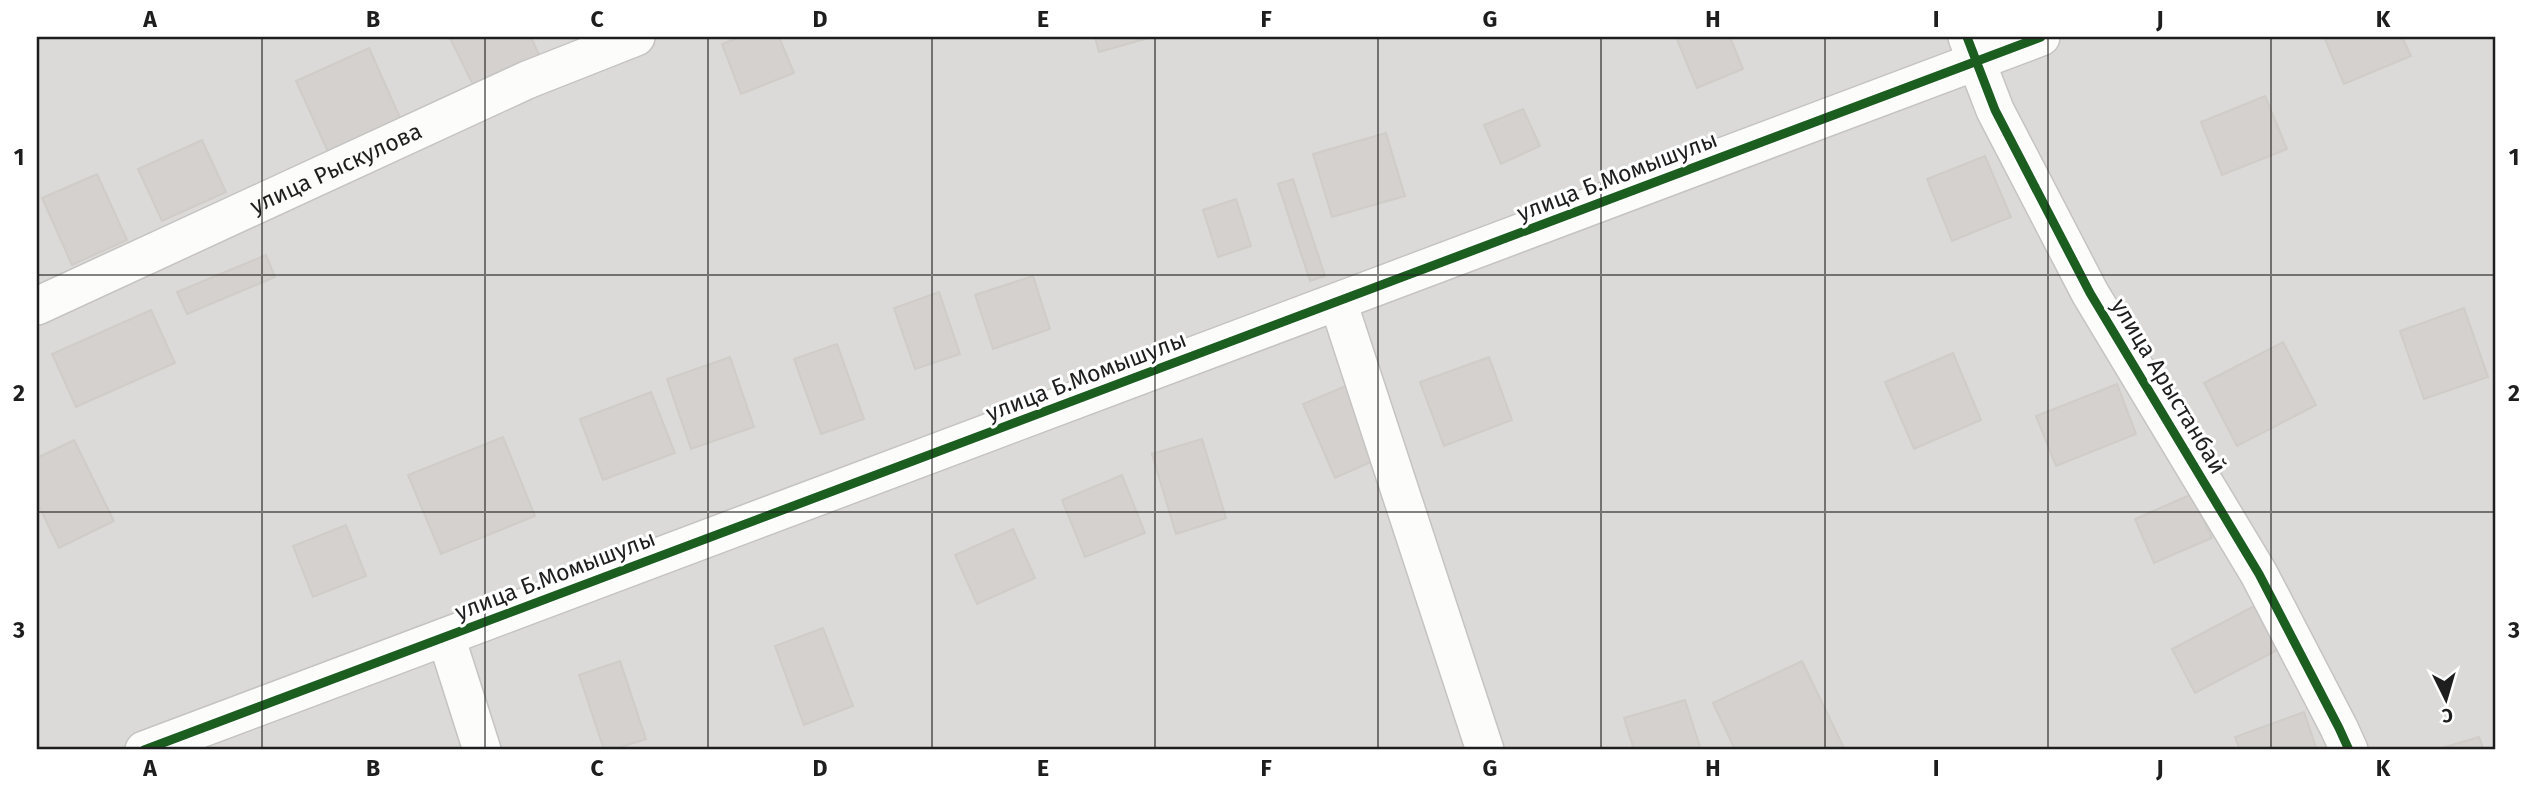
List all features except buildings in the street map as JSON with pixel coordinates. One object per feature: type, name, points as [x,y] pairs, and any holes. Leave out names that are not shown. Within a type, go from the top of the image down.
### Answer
[{"type":"street","name":"улица Рыскулова","points":[[37,306],[527,80],[636,37]]},
{"type":"street","name":"улица Б.Момышулы","points":[[144,750],[1338,302],[1973,49],[2041,37]]},
{"type":"street","name":"улица Арыстанбай","points":[[1973,49],[1994,110],[2090,293],[2259,574],[2349,750]]},
{"type":"street","points":[[1338,302],[1485,750]]},
{"type":"street","points":[[446,637],[482,750]]},
{"type":"shaded area","points":[[37,37],[2496,37],[2496,750],[37,750]]},
{"type":"cycle path","points":[[1967,37],[1995,110],[2090,293],[2259,574],[2349,750]]},
{"type":"cycle path","points":[[144,750],[2041,37]]}]
